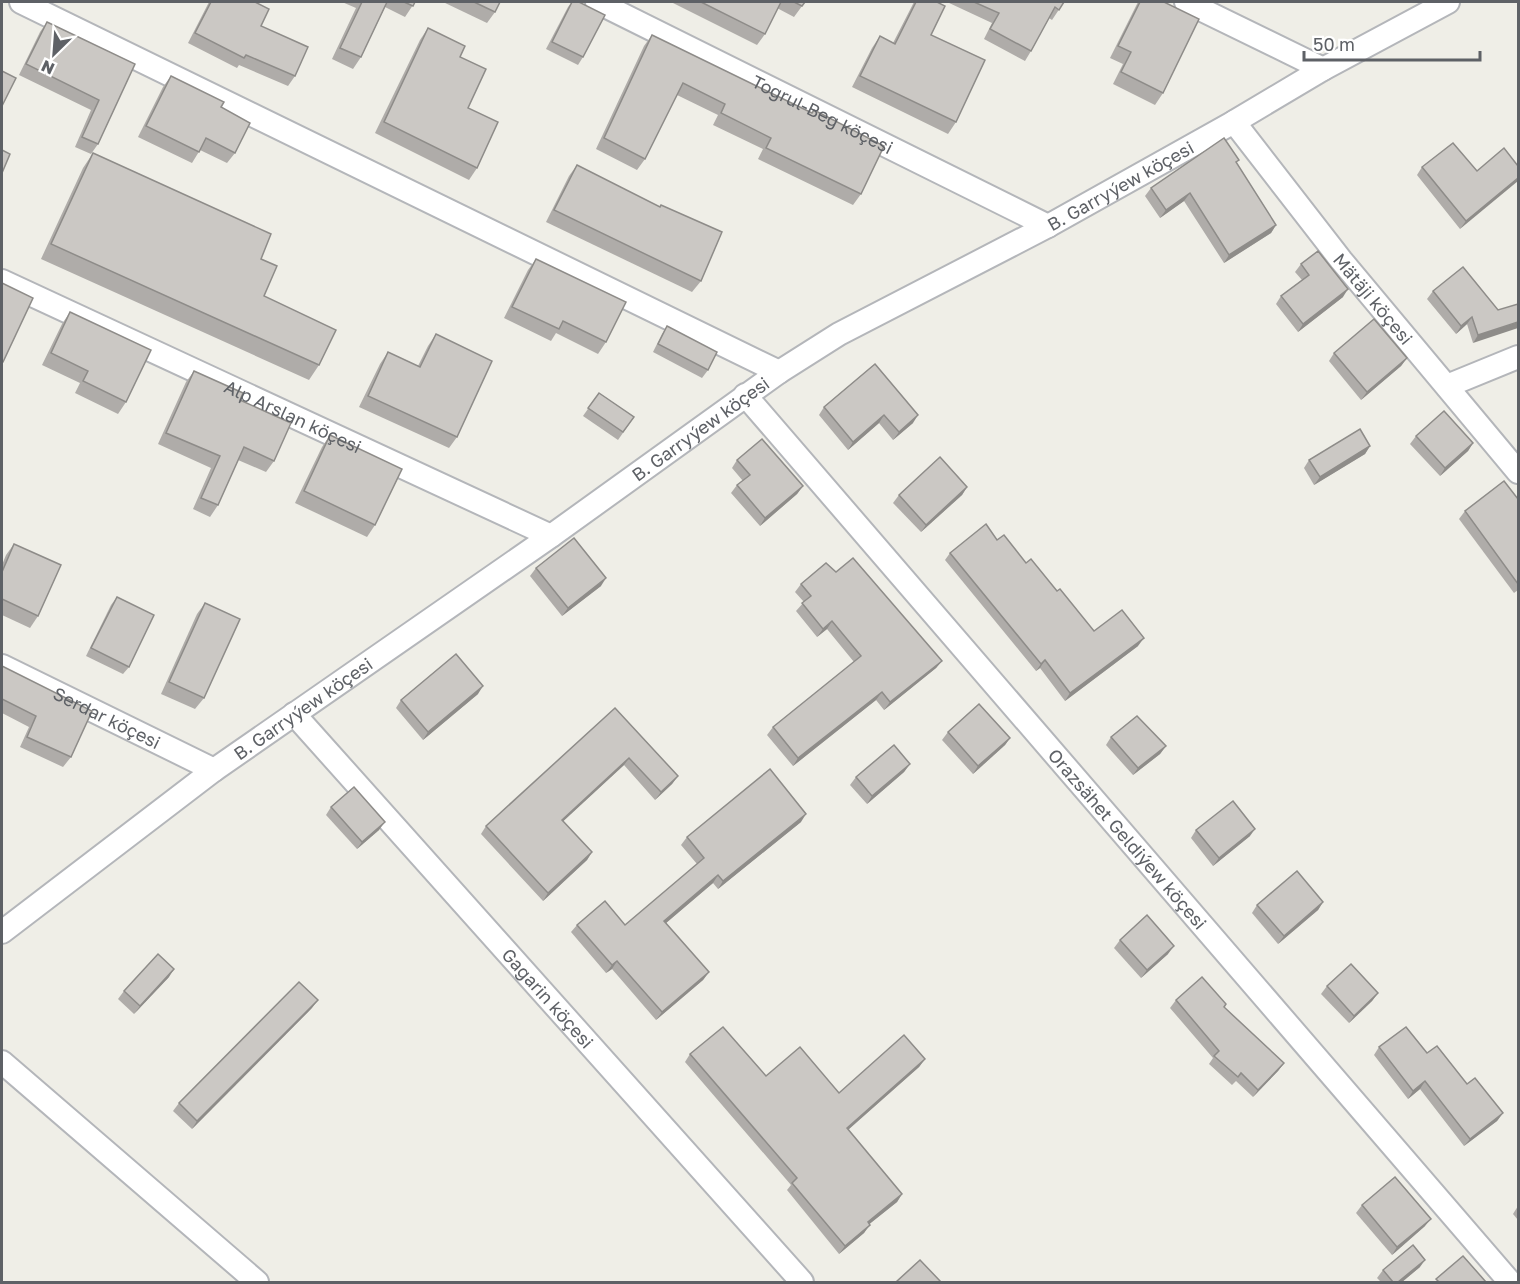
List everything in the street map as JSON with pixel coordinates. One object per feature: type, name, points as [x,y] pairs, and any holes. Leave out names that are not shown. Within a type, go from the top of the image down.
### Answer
[{"type":"street","points":[[21,2],[779,372]]},
{"type":"street","name":"Togrul-Beg köçesi","points":[[597,2],[1048,226]]},
{"type":"street","points":[[1186,2],[1323,69]]},
{"type":"street","name":"B. Garryýew köçesi","points":[[2,932],[214,770],[551,536],[779,372],[839,334],[1048,226],[1234,122],[1323,69],[1448,2]]},
{"type":"street","name":"Mätäji köçesi","points":[[1234,122],[1341,260],[1518,472]]},
{"type":"street","name":"Alp Arslan köçesi","points":[[2,281],[551,536]]},
{"type":"street","points":[[1447,386],[1518,357]]},
{"type":"street","name":"Orazsähet Geldiýew köçesi","points":[[745,395],[1510,1282]]},
{"type":"street","name":"Serdar köçesi","points":[[2,666],[214,770]]},
{"type":"street","name":"Gagarin köçesi","points":[[294,714],[802,1282]]},
{"type":"street","points":[[2,1062],[257,1282]]},
{"type":"building","points":[[211,2],[255,2],[269,9],[261,26],[308,47],[295,76],[246,55],[244,58],[195,33]]},
{"type":"building","points":[[362,2],[387,2],[361,57],[340,48]]},
{"type":"building","points":[[474,2],[500,2],[495,12]]},
{"type":"building","points":[[572,2],[579,2],[605,15],[583,57],[552,42]]},
{"type":"building","points":[[701,2],[781,2],[765,34]]},
{"type":"building","points":[[916,2],[937,2],[945,6],[931,35],[985,60],[956,122],[860,76],[880,36],[895,44]]},
{"type":"building","points":[[974,2],[1064,2],[1059,10],[1055,7],[1031,51],[990,29],[999,13]]},
{"type":"building","points":[[1140,2],[1164,2],[1199,19],[1163,93],[1121,72],[1131,52],[1118,46]]},
{"type":"building","points":[[47,22],[135,64],[98,144],[82,137],[99,100],[26,64]]},
{"type":"building","points":[[428,28],[465,46],[460,57],[486,69],[468,108],[498,122],[477,168],[384,122]]},
{"type":"building","points":[[652,35],[812,113],[814,110],[884,146],[861,194],[766,148],[771,138],[721,113],[725,104],[683,83],[645,159],[604,138]]},
{"type":"building","points":[[2,71],[16,78],[2,106]]},
{"type":"building","points":[[171,76],[224,102],[221,107],[250,123],[235,153],[206,138],[199,152],[146,126]]},
{"type":"building","points":[[1224,138],[1239,160],[1236,162],[1276,225],[1229,255],[1190,193],[1166,210],[1151,188]]},
{"type":"building","points":[[1453,143],[1477,171],[1504,148],[1518,166],[1518,178],[1466,221],[1422,167]]},
{"type":"building","points":[[2,150],[10,154],[2,173]]},
{"type":"building","points":[[93,153],[271,234],[261,259],[277,266],[264,296],[336,330],[319,365],[51,244]]},
{"type":"building","points":[[577,165],[660,207],[661,205],[722,232],[701,281],[554,210]]},
{"type":"building","points":[[1318,251],[1348,289],[1303,324],[1281,296],[1309,275],[1301,264]]},
{"type":"building","points":[[536,259],[626,302],[606,342],[563,321],[559,329],[512,307]]},
{"type":"building","points":[[1463,267],[1498,310],[1518,304],[1518,322],[1478,335],[1472,317],[1461,326],[1433,291]]},
{"type":"building","points":[[2,283],[33,298],[3,362],[2,362]]},
{"type":"building","points":[[70,312],[151,350],[126,402],[83,381],[88,371],[51,353]]},
{"type":"building","points":[[1374,319],[1407,358],[1367,392],[1334,353]]},
{"type":"building","points":[[667,326],[717,352],[708,370],[658,344]]},
{"type":"building","points":[[436,334],[492,361],[457,437],[368,396],[388,352],[420,367]]},
{"type":"building","points":[[875,364],[918,415],[899,432],[884,415],[853,442],[824,407]]},
{"type":"building","points":[[194,371],[243,393],[240,400],[291,423],[274,461],[244,447],[218,505],[201,498],[220,456],[166,433]]},
{"type":"building","points":[[599,393],[634,417],[623,432],[588,408]]},
{"type":"building","points":[[1444,411],[1473,443],[1445,468],[1416,436]]},
{"type":"building","points":[[1360,429],[1370,446],[1320,477],[1309,460]]},
{"type":"building","points":[[330,435],[402,469],[375,525],[304,491]]},
{"type":"building","points":[[762,439],[803,486],[765,518],[737,485],[750,475],[737,460]]},
{"type":"building","points":[[940,457],[967,487],[926,525],[899,495]]},
{"type":"building","points":[[1504,481],[1518,499],[1518,584],[1465,511]]},
{"type":"building","points":[[986,524],[997,540],[1004,535],[1026,563],[1031,559],[1057,591],[1060,589],[1094,631],[1122,610],[1144,638],[1070,693],[1045,660],[1041,664],[950,553]]},
{"type":"building","points":[[574,538],[606,578],[568,608],[536,568]]},
{"type":"building","points":[[14,544],[61,565],[38,616],[2,599],[2,572]]},
{"type":"building","points":[[853,558],[942,661],[890,702],[882,692],[798,758],[773,727],[861,656],[832,621],[823,629],[802,603],[811,596],[801,584],[826,563],[836,572]]},
{"type":"building","points":[[117,597],[154,615],[129,667],[91,648]]},
{"type":"building","points":[[205,603],[240,619],[204,698],[169,682]]},
{"type":"building","points":[[456,654],[483,686],[428,732],[401,700]]},
{"type":"building","points":[[2,666],[92,711],[71,757],[27,737],[36,716],[2,699]]},
{"type":"building","points":[[979,704],[1010,738],[978,766],[948,732]]},
{"type":"building","points":[[615,708],[678,776],[661,792],[629,758],[562,820],[592,852],[548,893],[486,826]]},
{"type":"building","points":[[1137,716],[1166,746],[1138,768],[1111,737]]},
{"type":"building","points":[[894,745],[910,764],[872,796],[856,777]]},
{"type":"building","points":[[770,769],[806,814],[723,881],[718,875],[664,921],[709,972],[662,1012],[617,961],[612,965],[577,925],[605,901],[625,925],[704,858],[687,837]]},
{"type":"building","points":[[354,787],[385,822],[362,842],[331,807]]},
{"type":"building","points":[[1233,801],[1255,829],[1219,858],[1196,830]]},
{"type":"building","points":[[1297,871],[1323,902],[1284,936],[1257,905]]},
{"type":"building","points":[[1147,915],[1174,946],[1147,970],[1120,940]]},
{"type":"building","points":[[158,954],[174,969],[140,1006],[124,991]]},
{"type":"building","points":[[1351,964],[1378,993],[1354,1016],[1327,986]]},
{"type":"building","points":[[1202,977],[1226,1004],[1224,1007],[1284,1063],[1258,1090],[1241,1073],[1238,1077],[1214,1056],[1219,1051],[1176,1000]]},
{"type":"building","points":[[299,982],[318,1000],[197,1121],[179,1103]]},
{"type":"building","points":[[723,1027],[766,1076],[800,1047],[839,1093],[904,1035],[925,1059],[847,1128],[902,1194],[868,1222],[870,1225],[845,1246],[792,1183],[797,1178],[690,1054]]},
{"type":"building","points":[[1406,1027],[1427,1053],[1437,1046],[1467,1084],[1475,1078],[1503,1113],[1470,1139],[1425,1081],[1413,1091],[1379,1047]]},
{"type":"building","points":[[1395,1177],[1431,1219],[1397,1247],[1362,1205]]},
{"type":"building","points":[[1413,1245],[1425,1260],[1398,1282],[1393,1282],[1383,1270]]},
{"type":"building","points":[[1463,1256],[1486,1282],[1439,1282],[1436,1279]]},
{"type":"building","points":[[920,1260],[941,1282],[896,1282]]}]
